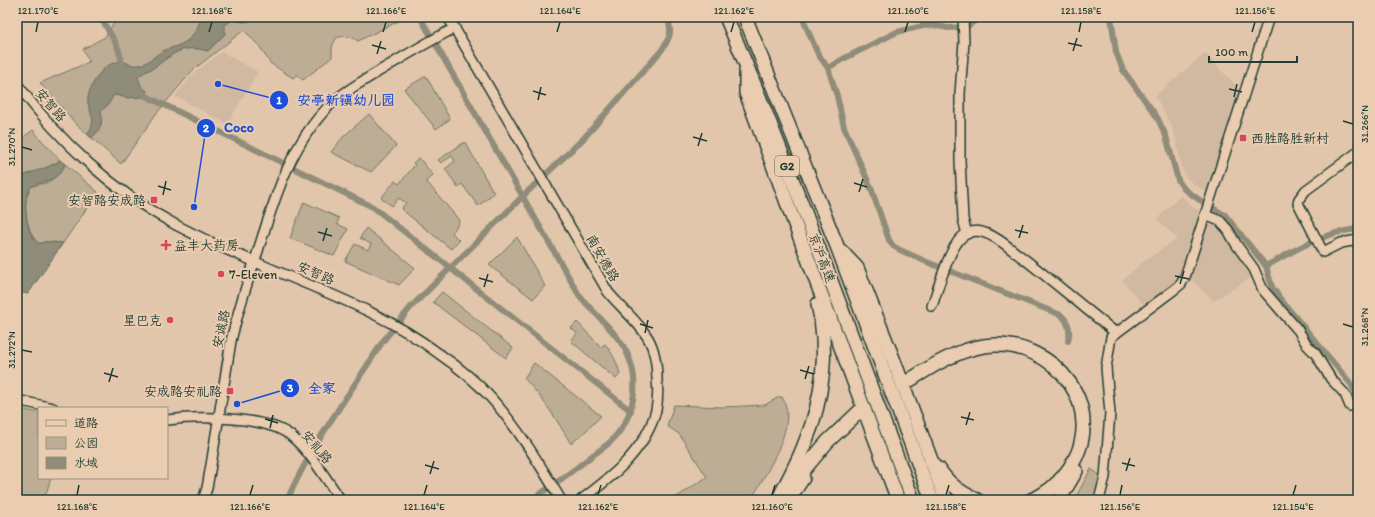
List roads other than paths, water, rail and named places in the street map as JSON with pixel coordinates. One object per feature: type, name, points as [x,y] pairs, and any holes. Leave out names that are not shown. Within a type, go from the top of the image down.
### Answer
[{"type":"highway","name":"京沪高速","points":[[726,17],[747,65],[815,238],[913,500]]},
{"type":"highway","name":"京沪高速","points":[[744,17],[837,246],[932,500]]},
{"type":"highway","points":[[747,65],[746,93],[897,498]]},
{"type":"highway","points":[[837,246],[857,268],[894,361],[946,500]]},
{"type":"highway","points":[[782,500],[806,443],[819,395],[823,346],[821,319],[817,299],[817,282]]},
{"type":"highway","points":[[906,380],[960,353],[984,346],[1009,345],[1046,356],[1075,380],[1086,406],[1088,419],[1086,445],[1080,463],[1059,500]]},
{"type":"highway","points":[[1030,500],[1046,493],[1060,481],[1072,466],[1080,444],[1083,432],[1081,407],[1067,374]]},
{"type":"highway","points":[[782,500],[827,442],[862,413]]},
{"type":"highway","points":[[922,436],[944,477],[958,490],[977,500]]},
{"type":"street","name":"南安德路","points":[[448,17],[608,292],[635,320],[649,340],[654,355],[657,371],[658,392],[656,410],[650,426],[641,443],[625,463],[608,480],[581,500]]},
{"type":"street","points":[[1099,500],[1105,477],[1110,413],[1106,368],[1111,338],[1181,284],[1188,270],[1269,17]]},
{"type":"street","points":[[964,19],[960,93],[960,160],[963,219],[967,234]]},
{"type":"street","name":"安诚路","points":[[203,500],[210,474],[218,418],[234,329],[247,280],[290,160],[313,124],[340,95],[426,43],[455,28]]},
{"type":"street","name":"安智路","points":[[17,84],[47,122],[69,144],[104,176],[148,208],[176,225],[254,262],[326,291],[388,321],[442,356],[491,397],[518,432],[558,496]]},
{"type":"street","points":[[1358,152],[1306,190],[1299,199],[1298,203],[1323,252],[1341,243],[1358,240]]},
{"type":"street","points":[[1206,213],[1220,221],[1228,230],[1254,269],[1263,290],[1298,330],[1307,345],[1315,353],[1331,379],[1345,394],[1350,406]]},
{"type":"street","points":[[932,306],[947,265],[959,240],[973,231],[979,231],[985,232],[998,239],[1063,289],[1116,333]]},
{"type":"street","points":[[17,400],[48,407]]},
{"type":"street","name":"安礼路","points":[[168,420],[182,418],[218,418],[259,423],[275,427],[289,434],[310,456],[341,500]]},
{"type":"water","points":[[202,17],[219,17],[222,21],[227,17],[258,17],[248,22],[232,20],[225,25],[225,34],[208,51],[200,49],[181,50],[140,75],[138,77],[141,86],[147,91],[144,97],[128,98],[114,95],[108,105],[101,111],[102,119],[99,130],[91,138],[87,134],[93,122],[88,99],[93,84],[102,71],[109,65],[117,62],[125,62],[132,65],[143,64],[163,51],[183,43],[193,34]]},
{"type":"water","points":[[60,160],[65,164],[62,170],[51,180],[31,187],[27,196],[26,206],[28,224],[32,236],[38,243],[63,243],[28,294],[17,294],[17,232],[20,224],[17,208],[17,180],[27,174],[50,166]]},
{"type":"waterway","points":[[101,17],[117,45],[122,66]]},
{"type":"waterway","points":[[420,17],[579,295],[616,336],[631,362],[634,397],[627,419],[621,429],[607,445],[531,500]]},
{"type":"waterway","points":[[287,500],[308,459],[332,419],[383,341],[411,307],[583,139],[661,51],[670,35],[670,27],[667,17]]},
{"type":"waterway","points":[[802,17],[818,54],[828,68],[837,96],[844,127],[871,188],[889,240],[893,246],[927,262],[1061,315],[1069,326],[1068,341]]},
{"type":"waterway","points":[[828,68],[897,32],[933,25],[948,28],[966,27],[981,17]]},
{"type":"waterway","points":[[1111,17],[1116,52],[1123,70],[1157,117],[1166,136],[1178,180],[1184,189],[1225,215],[1266,266],[1272,287],[1281,300],[1351,384],[1358,398]]},
{"type":"waterway","points":[[140,93],[373,207],[631,411]]},
{"type":"waterway","points":[[1266,266],[1299,248],[1322,238],[1333,234],[1358,229]]},
{"type":"tunnel","points":[[869,411],[901,386]]},
{"type":"place","name":"安亭新镇幼儿园","points":[[218,84]]},
{"type":"place","name":"西胜路胜新村","points":[[1243,138]]},
{"type":"place","name":"安智路安成路","points":[[154,200]]},
{"type":"place","name":"Coco","points":[[194,207]]},
{"type":"place","name":"益丰大药房","points":[[166,245]]},
{"type":"place","name":"7-Eleven","points":[[221,274]]},
{"type":"place","name":"星巴克","points":[[170,320]]},
{"type":"place","name":"安成路安礼路","points":[[230,391]]},
{"type":"place","name":"全家","points":[[237,404]]}]
